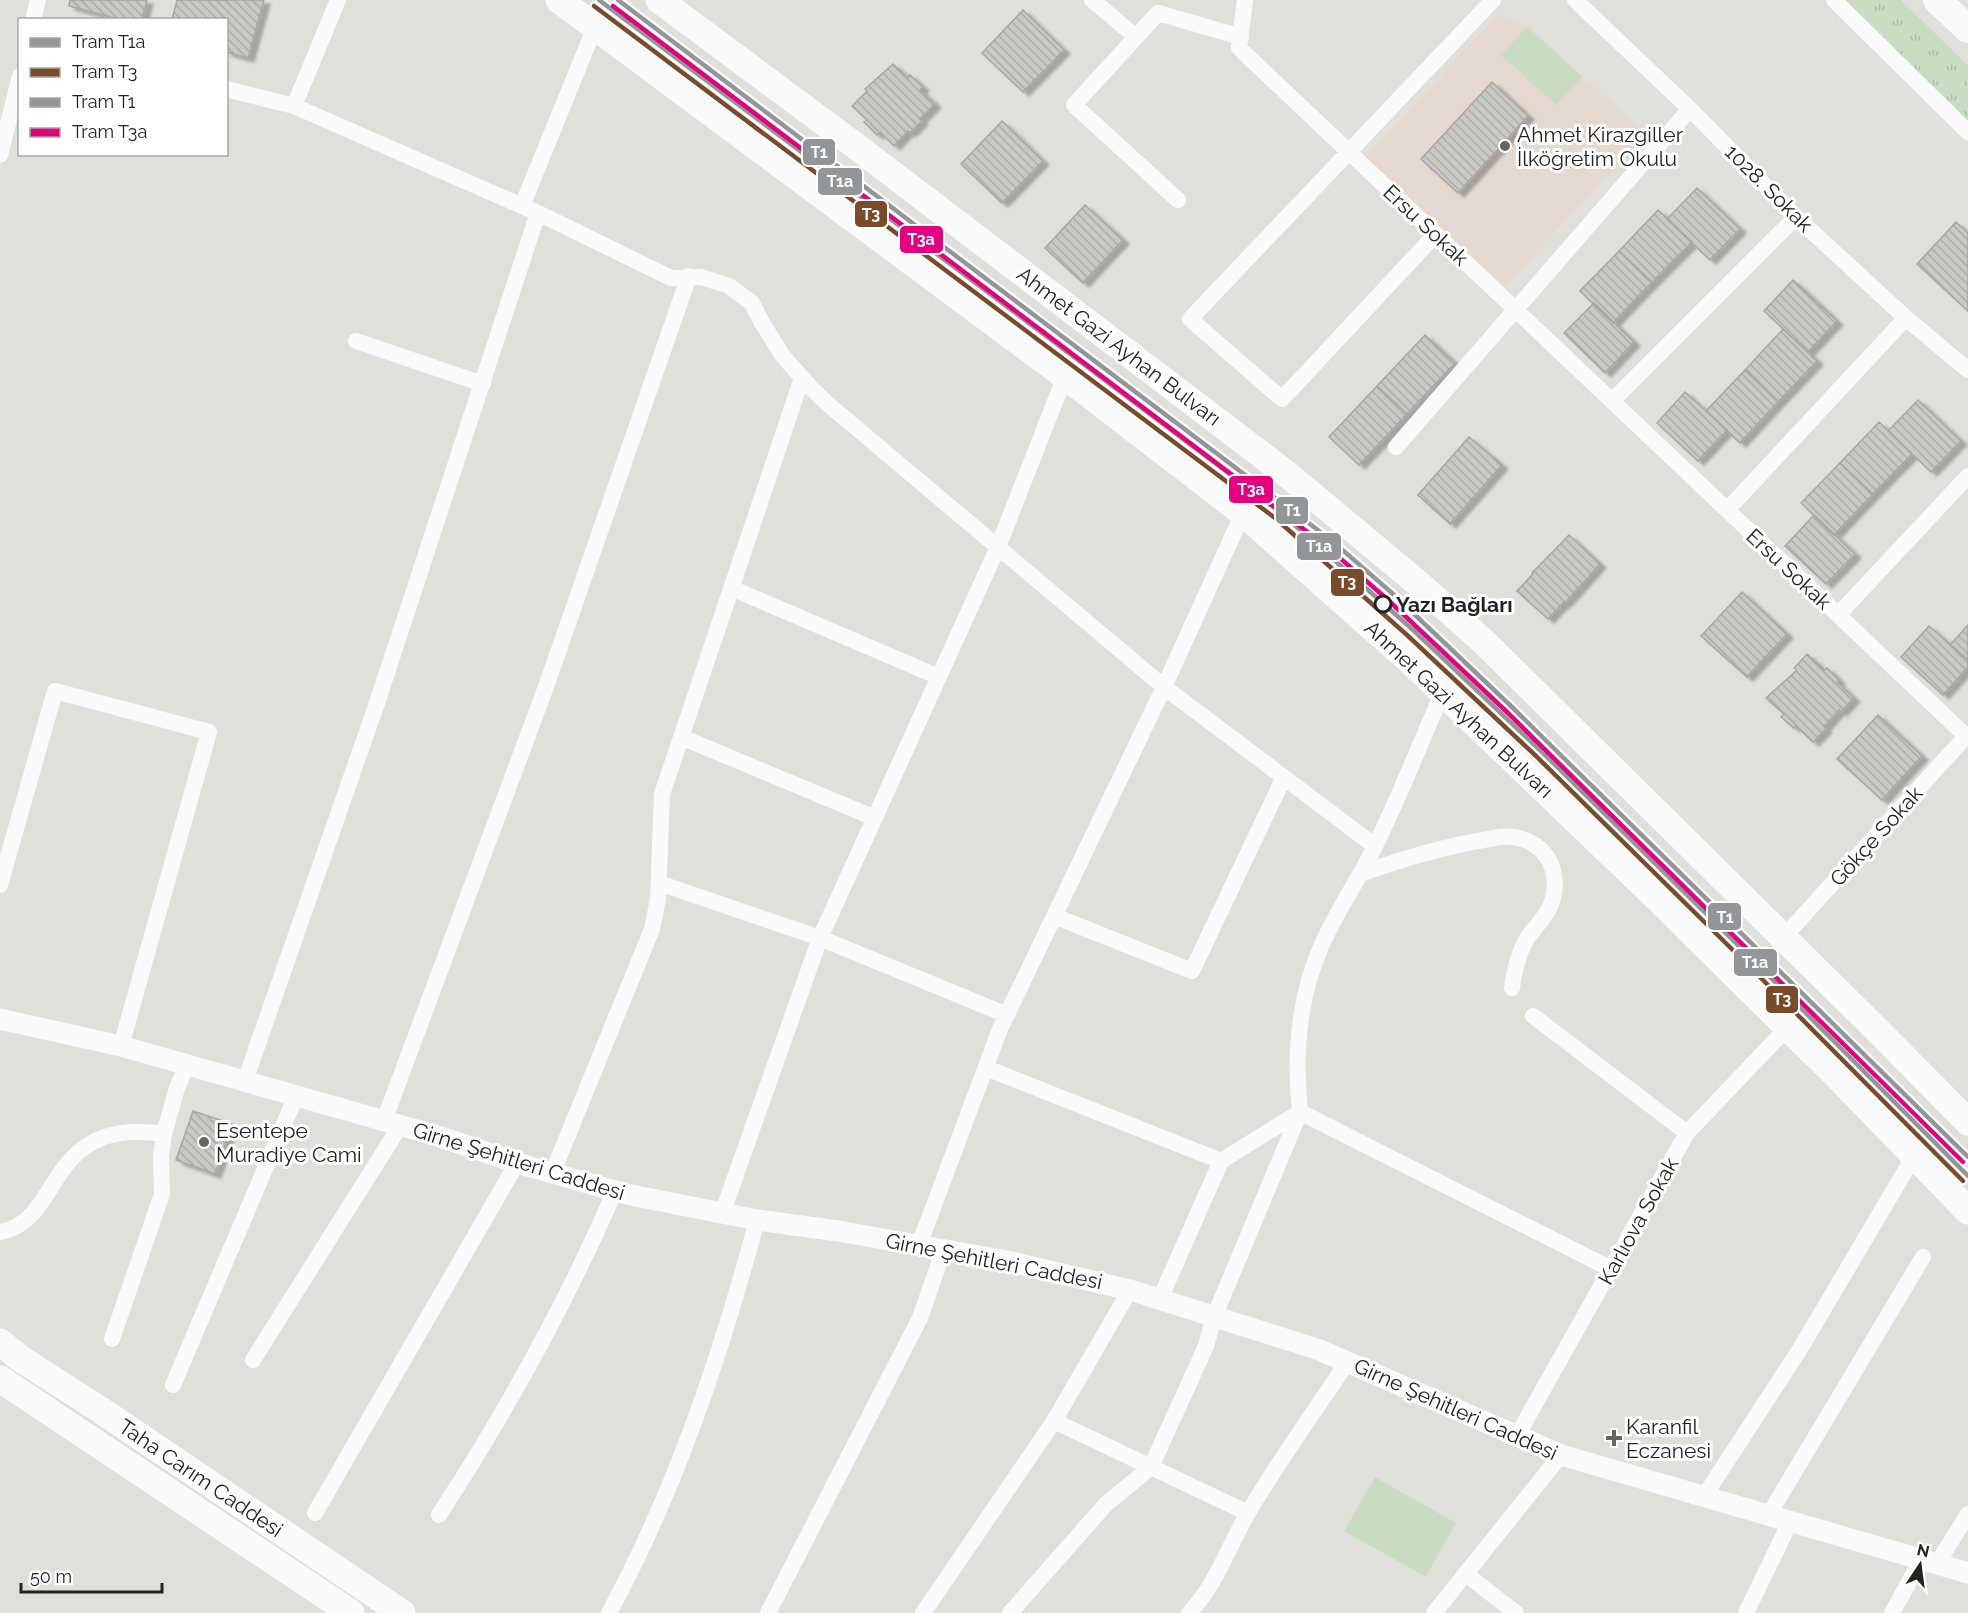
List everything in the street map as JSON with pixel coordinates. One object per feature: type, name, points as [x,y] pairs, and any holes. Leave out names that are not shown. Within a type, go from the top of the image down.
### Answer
[{"type":"highway","points":[[1938,0],[1968,29]]},
{"type":"main road","name":"Ahmet Gazi Ayhan Bulvarı","points":[[559,0],[1065,376],[1243,513],[1443,692],[1788,1027],[1968,1211]]},
{"type":"main road","name":"Ahmet Gazi Ayhan Bulvarı","points":[[659,0],[849,141],[1288,475],[1354,530],[1485,643],[1968,1122]]},
{"type":"main road","name":"Taha Carım Caddesi","points":[[0,1342],[21,1359],[402,1613]]},
{"type":"main road","name":"Taha Carım Caddesi","points":[[0,1379],[351,1613]]},
{"type":"street","points":[[34,18],[38,0]]},
{"type":"street","points":[[294,106],[338,0]]},
{"type":"street","points":[[1092,0],[1136,37]]},
{"type":"street","points":[[1178,200],[1074,105],[1158,14],[1240,42],[1245,0]]},
{"type":"street","points":[[1436,234],[1282,399],[1190,319],[1493,0]]},
{"type":"street","name":"1028. Sokak","points":[[1575,0],[1690,109],[1796,217],[1906,318],[1968,370]]},
{"type":"street","points":[[1834,0],[1968,132]]},
{"type":"street","points":[[522,206],[595,27]]},
{"type":"street","name":"Ersu Sokak","points":[[1240,42],[1349,152],[1967,735]]},
{"type":"street","points":[[0,154],[18,84]]},
{"type":"street","points":[[228,90],[294,106],[538,213],[670,278],[688,276],[716,280],[741,293],[752,303],[770,338],[802,378],[838,412],[1164,687],[1375,846]]},
{"type":"street","points":[[1396,447],[1690,109]]},
{"type":"street","points":[[245,1081],[377,703],[538,213]]},
{"type":"street","points":[[1612,401],[1796,217]]},
{"type":"street","points":[[253,1360],[392,1123],[688,276]]},
{"type":"street","points":[[1727,510],[1906,318]]},
{"type":"street","points":[[356,341],[483,384]]},
{"type":"street","points":[[722,1214],[820,938],[998,547],[1065,376]]},
{"type":"street","points":[[552,1174],[652,928],[659,884],[662,794],[802,378]]},
{"type":"street","points":[[1838,615],[1968,476]]},
{"type":"street","points":[[919,1245],[1007,1015],[1164,687],[1243,513]]},
{"type":"street","points":[[731,588],[939,676]]},
{"type":"street","points":[[0,885],[55,691],[209,732],[121,1046]]},
{"type":"street","points":[[1010,1613],[1106,1504],[1151,1467],[1206,1346],[1214,1317],[1300,1112],[1297,1052],[1302,1011],[1307,988],[1323,941],[1375,846],[1443,692]]},
{"type":"street","name":"Gökçe Sokak","points":[[1784,938],[1967,735]]},
{"type":"street","points":[[681,737],[875,818]]},
{"type":"street","points":[[1054,916],[1192,970],[1284,777]]},
{"type":"street","points":[[1360,874],[1435,850],[1503,837],[1521,838],[1537,846],[1549,860],[1555,887],[1549,909],[1519,955],[1512,988]]},
{"type":"street","points":[[659,884],[820,938],[1007,1015]]},
{"type":"street","points":[[1533,1016],[1687,1133]]},
{"type":"street","name":"Girne Şehitleri Caddesi","points":[[0,1019],[121,1046],[392,1123],[552,1174],[615,1191],[722,1214],[944,1249],[1049,1269],[1130,1290],[1317,1349],[1561,1455],[1968,1573]]},
{"type":"street","name":"Karlıova Sokak","points":[[1518,1436],[1687,1133],[1788,1027]]},
{"type":"street","points":[[112,1339],[162,1194],[161,1156],[164,1134],[177,1088],[187,1065]]},
{"type":"street","points":[[986,1068],[1221,1161]]},
{"type":"street","points":[[172,1385],[296,1096]]},
{"type":"street","points":[[1160,1299],[1221,1161],[1300,1112]]},
{"type":"street","points":[[1300,1112],[1611,1269]]},
{"type":"street","points":[[0,1232],[14,1229],[30,1216],[48,1196],[66,1165],[90,1143],[116,1133],[145,1131],[164,1134]]},
{"type":"street","points":[[1703,1498],[1800,1350],[1914,1156]]},
{"type":"street","points":[[315,1513],[517,1163]]},
{"type":"street","points":[[439,1515],[526,1374],[558,1314],[615,1191]]},
{"type":"street","points":[[609,1613],[649,1531],[693,1425],[728,1324],[757,1220]]},
{"type":"street","points":[[768,1613],[920,1318],[944,1249]]},
{"type":"street","points":[[1768,1516],[1923,1257]]},
{"type":"street","points":[[923,1613],[1054,1421],[1130,1290]]},
{"type":"street","points":[[1189,1613],[1203,1598],[1248,1514],[1348,1361]]},
{"type":"street","points":[[1054,1421],[1248,1514]]},
{"type":"street","points":[[1434,1613],[1561,1455]]},
{"type":"street","points":[[1892,1613],[1968,1514]]},
{"type":"street","points":[[1746,1613],[1790,1522]]},
{"type":"street","points":[[1466,1574],[1516,1613]]},
{"type":"shaded area","name":"Ahmet Kirazgiller İlköğretim Okulu","points":[[1498,14],[1529,27],[1646,134],[1505,286],[1365,158]]},
{"type":"green space","points":[[1844,0],[1901,0],[1968,66],[1968,123]]},
{"type":"green space","points":[[1527,27],[1582,77],[1556,105],[1501,55]]},
{"type":"green space","points":[[1375,1477],[1456,1523],[1426,1577],[1344,1531]]},
{"type":"building","points":[[70,0],[147,0],[142,18],[114,18],[69,6]]},
{"type":"building","points":[[177,0],[264,0],[248,58],[228,53],[228,18],[172,18]]},
{"type":"building","points":[[1023,10],[1064,50],[1023,92],[982,53]]},
{"type":"building","points":[[893,64],[908,78],[910,75],[923,87],[920,90],[935,104],[920,119],[922,121],[910,133],[908,131],[894,146],[880,132],[877,135],[864,122],[867,120],[852,106],[867,91],[865,89]]},
{"type":"building","points":[[1492,82],[1528,116],[1458,193],[1421,159]]},
{"type":"building","points":[[1002,121],[1043,161],[1002,203],[961,164]]},
{"type":"building","points":[[1697,188],[1740,229],[1710,260],[1667,219]]},
{"type":"building","points":[[1085,205],[1123,240],[1083,283],[1045,248]]},
{"type":"building","points":[[1658,210],[1692,242],[1652,282],[1619,251]]},
{"type":"building","points":[[1956,222],[1968,233],[1968,311],[1917,264]]},
{"type":"building","points":[[1619,251],[1652,282],[1613,323],[1580,291]]},
{"type":"building","points":[[1793,280],[1837,321],[1808,352],[1764,311]]},
{"type":"building","points":[[1594,303],[1634,342],[1605,373],[1564,333]]},
{"type":"building","points":[[1783,329],[1817,361],[1778,402],[1745,370]]},
{"type":"building","points":[[1425,335],[1455,363],[1407,414],[1377,386]]},
{"type":"building","points":[[1745,370],[1778,402],[1740,443],[1706,411]]},
{"type":"building","points":[[1377,386],[1407,414],[1359,465],[1329,437]]},
{"type":"building","points":[[1685,392],[1727,430],[1698,461],[1657,423]]},
{"type":"building","points":[[1918,400],[1961,441],[1931,472],[1888,431]]},
{"type":"building","points":[[1879,422],[1912,454],[1873,494],[1840,463]]},
{"type":"building","points":[[1469,437],[1502,465],[1450,524],[1418,495]]},
{"type":"building","points":[[1840,463],[1873,494],[1834,535],[1801,503]]},
{"type":"building","points":[[1814,515],[1855,554],[1826,584],[1785,546]]},
{"type":"building","points":[[1569,535],[1600,564],[1548,619],[1517,591]]},
{"type":"building","points":[[1742,592],[1787,634],[1747,677],[1701,636]]},
{"type":"building","points":[[1968,625],[1968,660],[1950,645]]},
{"type":"building","points":[[1929,626],[1968,660],[1968,667],[1943,695],[1901,657]]},
{"type":"building","points":[[1807,654],[1824,670],[1827,668],[1839,680],[1837,682],[1854,698],[1841,712],[1839,710],[1824,727],[1826,729],[1813,742],[1796,726],[1794,728],[1781,717],[1784,714],[1766,698],[1797,670],[1794,668]]},
{"type":"building","points":[[1878,715],[1922,756],[1882,800],[1837,759]]},
{"type":"building","name":"Esentepe Muradiye Cami","points":[[193,1111],[232,1124],[215,1174],[176,1160]]},
{"type":"tram line","name":"T1a","points":[[599,0],[1280,512],[1412,629],[1541,751],[1968,1176]]},
{"type":"tram line","name":"T1","points":[[618,0],[1331,540],[1392,593],[1513,708],[1968,1157]]},
{"type":"tram line","name":"T3","points":[[594,6],[1275,518],[1407,635],[1536,756],[1963,1181]]},
{"type":"tram line","name":"T3a","points":[[613,6],[1326,546],[1387,599],[1508,713],[1963,1162]]},
{"type":"place","name":"Ahmet Kirazgiller İlköğretim Okulu","points":[[1505,146]]},
{"type":"place","name":"Yazı Bağları","points":[[1383,604]]},
{"type":"place","name":"Esentepe Muradiye Cami","points":[[204,1142]]},
{"type":"place","name":"Karanfil Eczanesi","points":[[1614,1438]]}]
